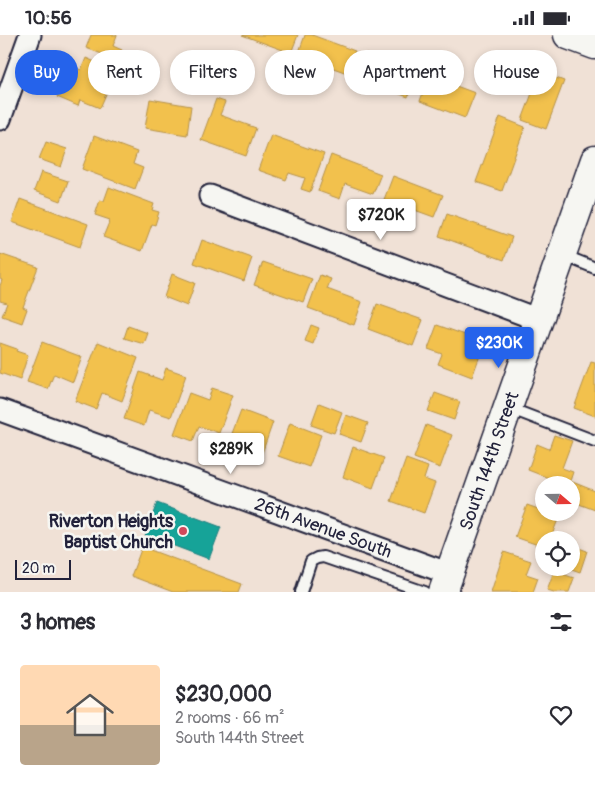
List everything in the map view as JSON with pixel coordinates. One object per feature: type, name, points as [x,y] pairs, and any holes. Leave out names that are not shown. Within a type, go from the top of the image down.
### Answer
[{"type":"street","points":[[0,119],[30,35]]},
{"type":"street","points":[[568,35],[595,45]]},
{"type":"street","name":"South 144th Street","points":[[447,583],[595,160]]},
{"type":"street","points":[[210,196],[539,320]]},
{"type":"street","name":"26th Avenue South","points":[[0,410],[447,583]]},
{"type":"lane","points":[[562,255],[595,268]]},
{"type":"lane","points":[[508,408],[595,441]]},
{"type":"lane","points":[[301,592],[312,561],[323,557],[425,592]]},
{"type":"building: Homes","points":[[91,35],[117,35],[113,46],[122,50],[91,50],[86,48]]},
{"type":"building: Homes","points":[[242,35],[298,35],[292,50],[283,50]]},
{"type":"building: Homes","points":[[305,35],[312,35],[352,50],[344,50],[344,72],[334,68],[334,50],[300,50]]},
{"type":"building: Homes","points":[[86,58],[88,59],[88,95],[106,95],[100,108],[80,100],[78,106],[57,97],[58,95],[78,95],[78,69],[81,70]]},
{"type":"building: Homes","points":[[557,78],[564,81],[546,129],[522,120],[531,95],[557,95]]},
{"type":"building: Homes","points":[[464,89],[474,93],[465,118],[420,101],[422,95],[464,95]]},
{"type":"building: Homes","points":[[150,99],[191,106],[187,135],[145,128]]},
{"type":"building: Homes","points":[[216,99],[225,102],[220,115],[256,128],[246,156],[201,140]]},
{"type":"building: Homes","points":[[500,117],[525,127],[502,191],[476,182]]},
{"type":"building: Homes","points":[[271,135],[324,154],[310,192],[301,189],[305,178],[289,173],[286,180],[258,170]]},
{"type":"building: Homes","points":[[94,136],[137,152],[133,164],[143,168],[135,189],[82,169]]},
{"type":"building: Homes","points":[[46,142],[67,149],[61,167],[39,159]]},
{"type":"building: Homes","points":[[331,155],[381,174],[373,194],[345,184],[340,199],[318,191]]},
{"type":"building: Homes","points":[[41,172],[68,181],[61,201],[34,191]]},
{"type":"building: Homes","points":[[393,176],[443,195],[434,217],[398,204],[394,215],[380,210]]},
{"type":"building: Homes","points":[[109,187],[154,204],[152,210],[159,212],[155,225],[152,224],[142,251],[103,237],[110,220],[95,215],[100,200],[104,201]]},
{"type":"building: Homes","points":[[20,199],[88,224],[80,247],[12,222]]},
{"type":"building: Homes","points":[[447,214],[512,237],[504,260],[439,236]]},
{"type":"building: Homes","points":[[202,240],[252,258],[244,281],[194,263]]},
{"type":"building: Homes","points":[[0,254],[38,267],[23,307],[27,309],[22,323],[2,316],[7,303],[0,301],[2,280],[0,279]]},
{"type":"building: Homes","points":[[263,262],[312,279],[303,302],[254,285]]},
{"type":"building: Homes","points":[[172,274],[195,283],[187,306],[164,297]]},
{"type":"building: Homes","points":[[320,275],[331,279],[327,289],[362,302],[354,325],[308,308]]},
{"type":"building: Homes","points":[[377,304],[423,320],[413,346],[368,329]]},
{"type":"building: Homes","points":[[311,325],[319,328],[313,344],[305,341]]},
{"type":"building: Homes","points":[[437,325],[485,342],[472,377],[438,364],[442,354],[428,349]]},
{"type":"building: Homes","points":[[128,326],[148,333],[144,344],[124,338]]},
{"type":"building: Homes","points":[[42,342],[82,357],[73,382],[54,374],[48,389],[27,382]]},
{"type":"building: Homes","points":[[98,342],[138,358],[122,401],[102,393],[96,409],[75,401]]},
{"type":"building: Homes","points":[[0,343],[28,355],[20,380],[0,373]]},
{"type":"building: Homes","points":[[591,362],[595,363],[595,416],[574,408]]},
{"type":"building: Homes","points":[[166,368],[186,375],[171,417],[149,410],[144,426],[124,419],[140,372],[162,380]]},
{"type":"building: Homes","points":[[212,388],[233,395],[219,433],[199,426],[193,441],[174,434],[189,393],[208,400]]},
{"type":"building: Homes","points":[[435,393],[460,402],[454,420],[428,411]]},
{"type":"building: Homes","points":[[319,403],[342,412],[334,433],[311,425]]},
{"type":"building: Homes","points":[[241,410],[273,422],[261,456],[228,444]]},
{"type":"building: Homes","points":[[346,415],[368,423],[361,442],[339,434]]},
{"type":"building: Homes","points":[[290,423],[321,435],[309,467],[278,456]]},
{"type":"building: Homes","points":[[426,425],[452,435],[440,468],[414,458]]},
{"type":"building: Homes","points":[[554,435],[572,441],[562,468],[573,472],[572,476],[544,476],[528,470],[537,444],[549,449]]},
{"type":"building: Homes","points":[[353,447],[384,458],[373,488],[343,477]]},
{"type":"building: Homes","points":[[406,459],[428,467],[424,479],[435,483],[424,513],[391,501]]},
{"type":"building: Homes","points":[[580,485],[595,491],[595,510],[580,504]]},
{"type":"building: Homes","points":[[527,505],[535,508],[535,521],[557,521],[554,531],[535,531],[535,544],[515,537]]},
{"type":"building: Homes","points":[[142,547],[242,584],[239,592],[173,592],[131,576]]},
{"type":"building: Homes","points":[[580,548],[587,551],[580,572]]},
{"type":"building: Homes","points":[[504,552],[531,561],[526,574],[538,578],[533,592],[491,592]]},
{"type":"building: Homes","points":[[552,576],[574,578],[569,592],[547,590]]},
{"type":"building: Public","name":"Riverton Heights Baptist Church","points":[[157,503],[221,527],[209,559],[145,535]]},
{"type":"place","name":"Riverton Heights Baptist Church","points":[[183,531]]}]
